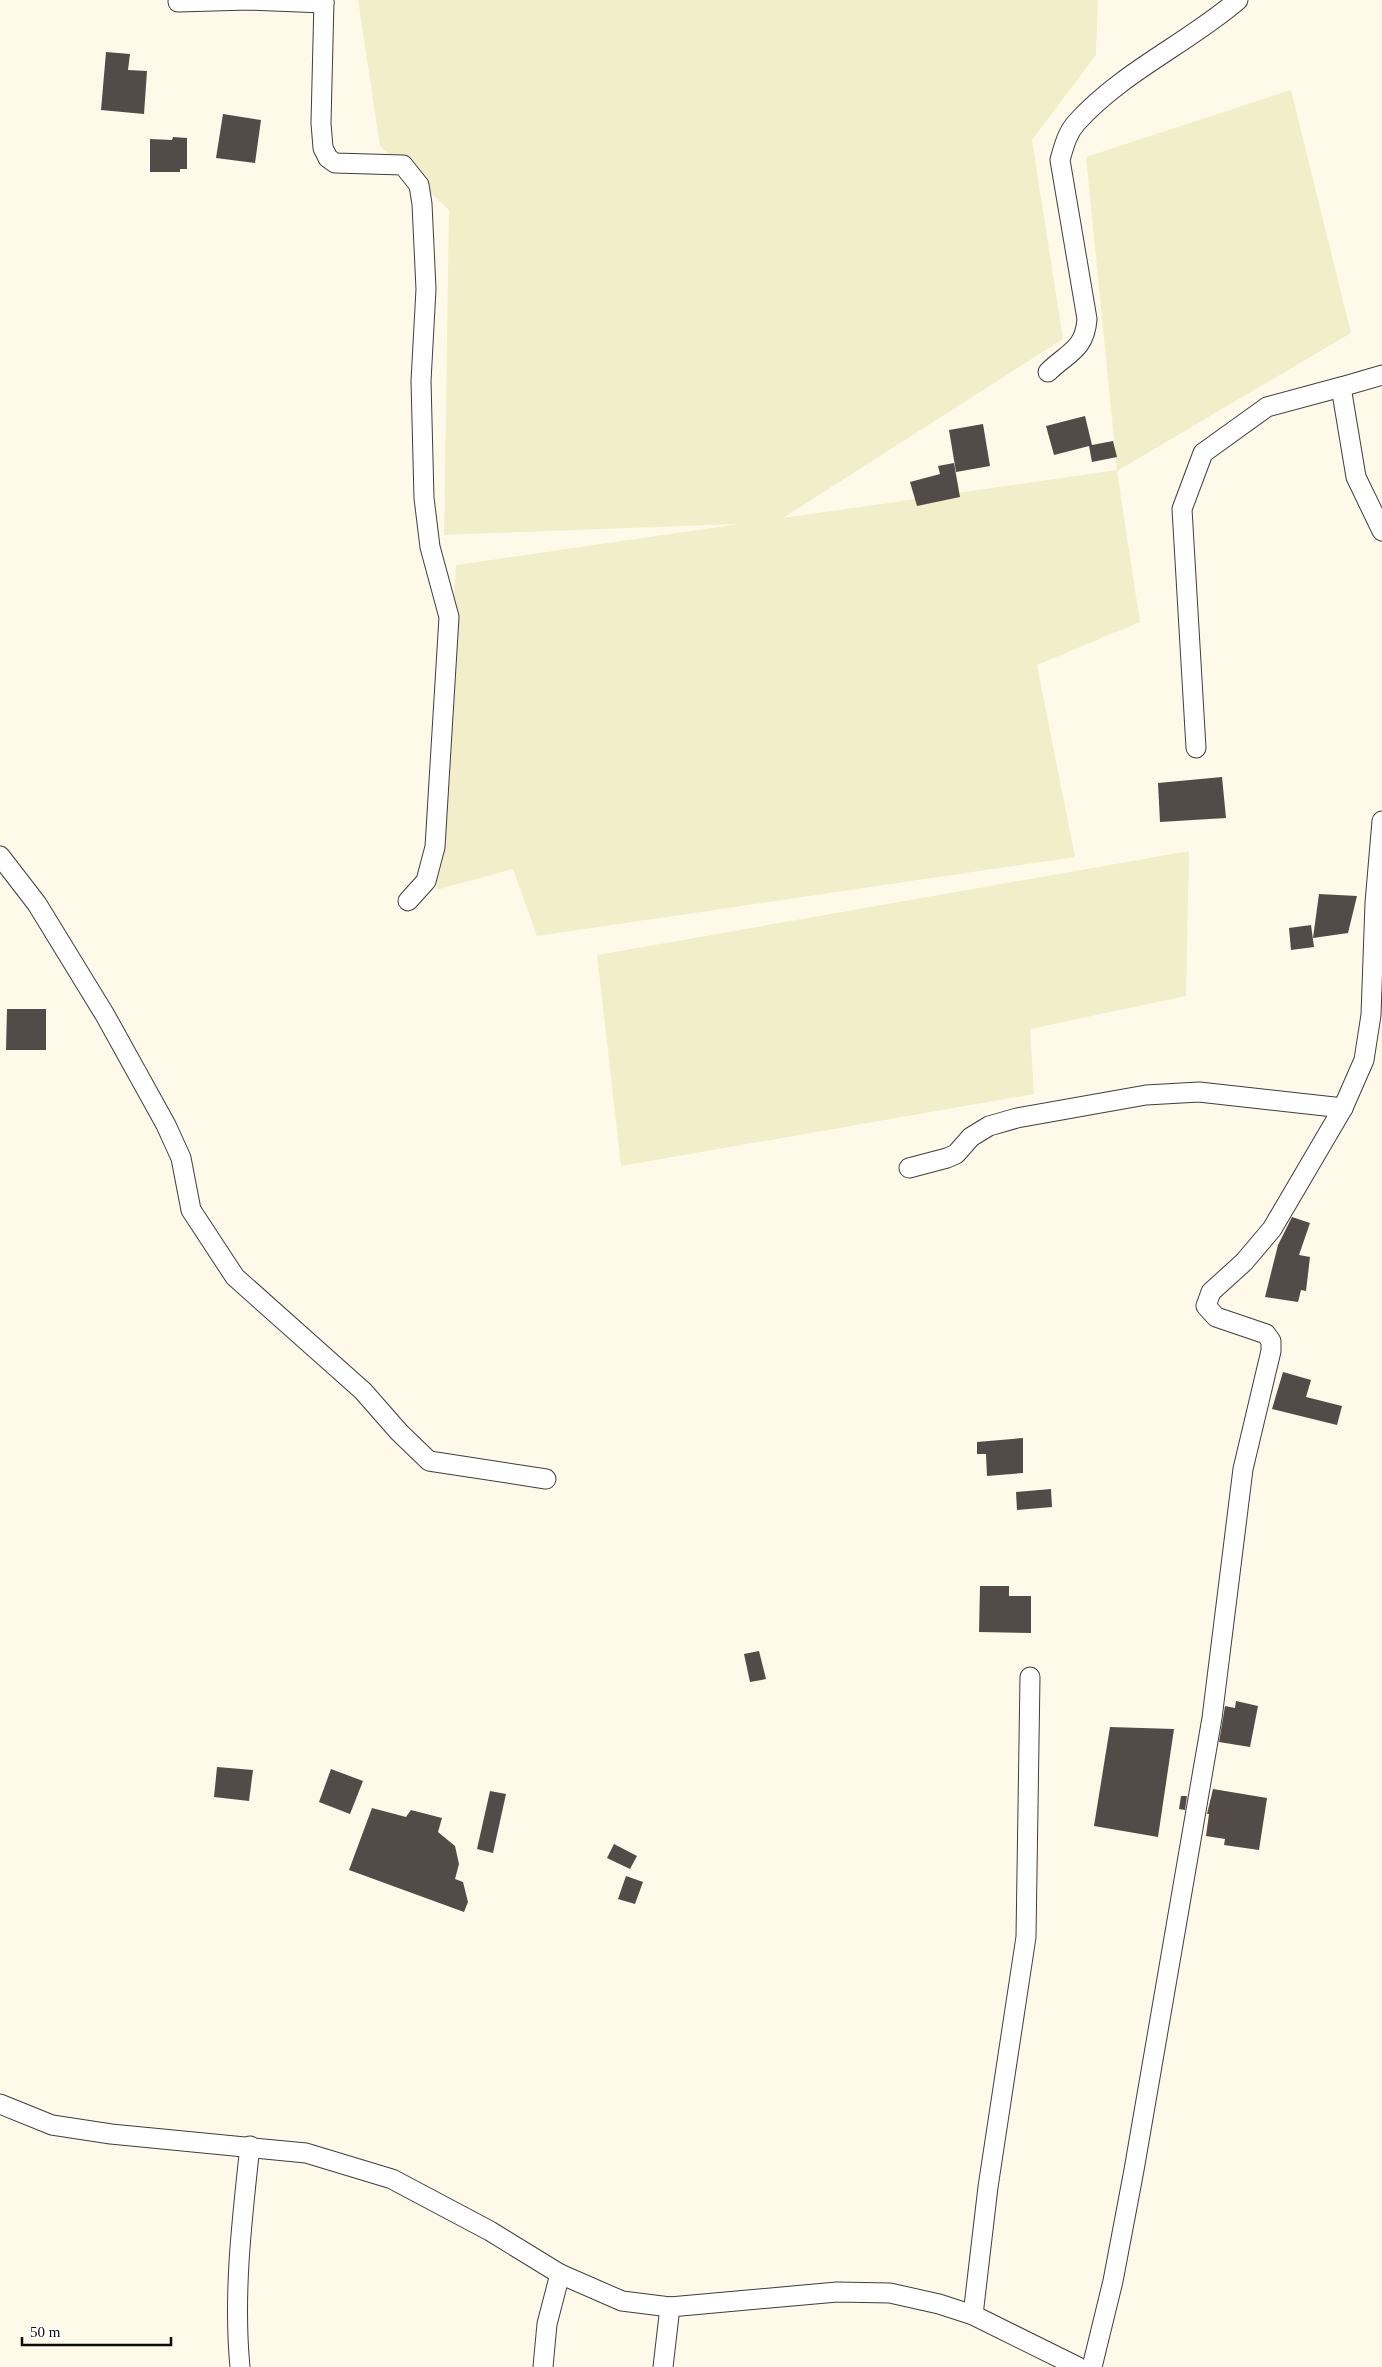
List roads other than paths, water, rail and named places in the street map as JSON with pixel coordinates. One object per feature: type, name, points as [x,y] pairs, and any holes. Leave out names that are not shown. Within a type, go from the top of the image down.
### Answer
[{"type":"street","points":[[178,2],[249,0],[324,1],[322,122],[323,148],[328,158],[335,163],[403,165],[419,185],[422,204],[426,289],[421,382],[424,498],[430,547],[449,617],[434,847],[426,881],[408,901]]},
{"type":"street","points":[[1048,372],[1074,352],[1087,328],[1060,160],[1066,140],[1076,123],[1115,88],[1238,0]]},
{"type":"street","points":[[1196,748],[1182,509],[1204,452],[1267,407],[1382,374]]},
{"type":"street","points":[[1341,387],[1356,477],[1382,531]]},
{"type":"street","points":[[1092,2367],[1113,2281],[1212,1718],[1243,1469],[1272,1351],[1271,1341],[1266,1334],[1216,1317],[1206,1306],[1207,1299],[1211,1292],[1244,1262],[1272,1229],[1343,1108],[1364,1060],[1371,1015],[1375,903],[1382,822]]},
{"type":"street","points":[[0,856],[37,904],[105,1014],[166,1125],[181,1158],[191,1210],[235,1277],[363,1391],[399,1432],[429,1461],[546,1479]]},
{"type":"street","points":[[909,1168],[956,1154],[971,1137],[989,1126],[1017,1118],[1146,1095],[1199,1092],[1343,1108]]},
{"type":"street","points":[[973,2315],[988,2187],[1026,1937],[1030,1677]]},
{"type":"street","points":[[0,2104],[52,2125],[111,2134],[250,2146],[306,2153],[392,2179],[490,2231],[560,2274],[622,2302],[670,2308],[837,2292],[890,2293],[939,2304],[973,2315],[1078,2367]]},
{"type":"street","points":[[240,2367],[237,2336],[238,2283],[250,2146]]},
{"type":"street","points":[[543,2367],[547,2324],[560,2274]]},
{"type":"street","points":[[663,2367],[670,2308]]}]
